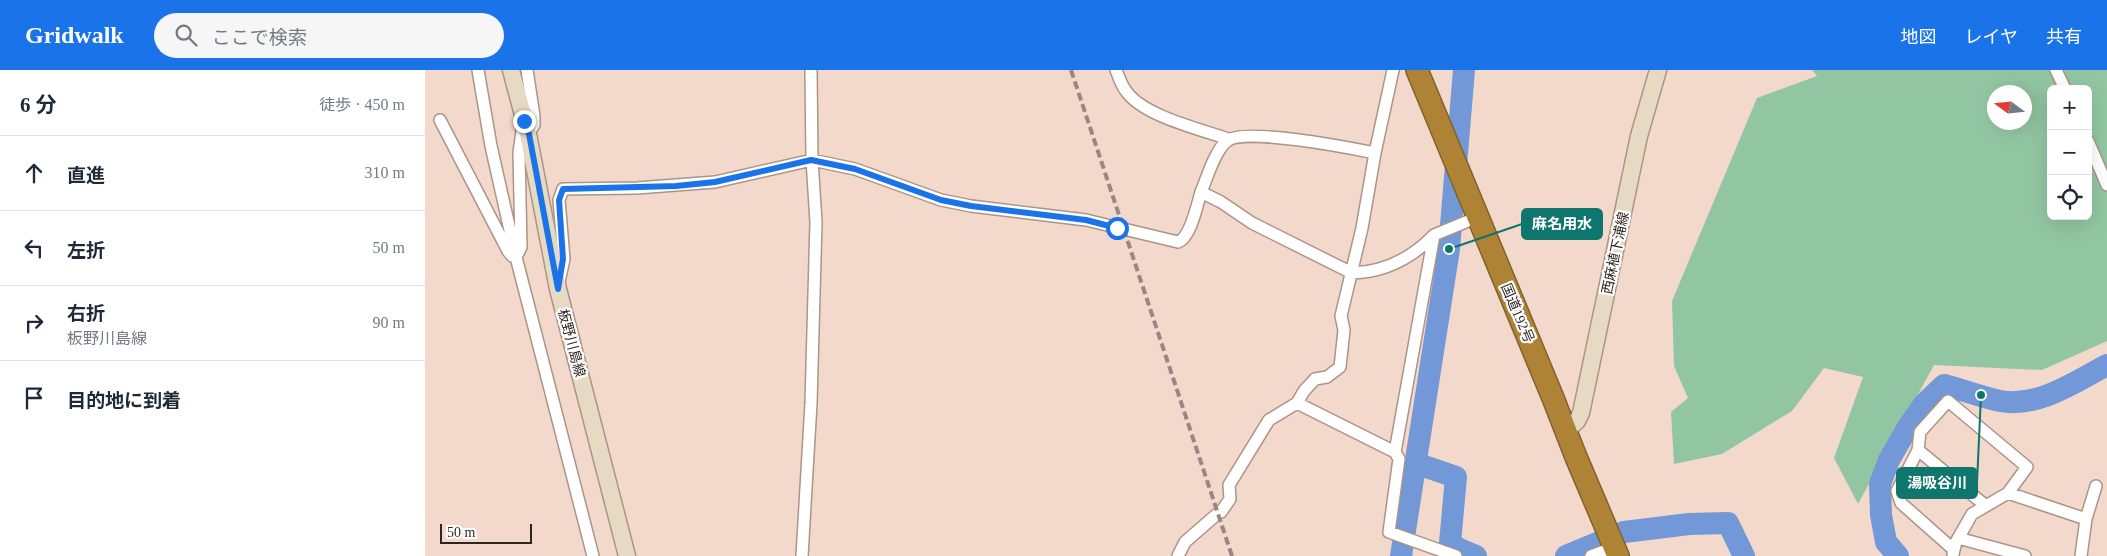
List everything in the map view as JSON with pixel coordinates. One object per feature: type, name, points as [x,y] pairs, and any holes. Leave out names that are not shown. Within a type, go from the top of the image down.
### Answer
[{"type":"highway","name":"国道192号","points":[[1417,70],[1465,186],[1470,220],[1566,431],[1614,545]]},
{"type":"main road","name":"板野川島線","points":[[511,70],[526,128],[558,289],[627,556]]},
{"type":"main road","name":"西麻植下浦線","points":[[1566,431],[1577,421],[1581,413],[1639,136],[1658,70]]},
{"type":"street","points":[[478,70],[491,146],[516,257],[593,556]]},
{"type":"street","points":[[516,257],[521,247],[519,152],[526,128],[534,125],[527,70]]},
{"type":"street","points":[[802,556],[811,403],[816,222],[811,160],[811,70]]},
{"type":"street","points":[[1115,70],[1125,91],[1137,104],[1153,113],[1228,139],[1244,137],[1298,139],[1375,153]]},
{"type":"street","points":[[1178,556],[1185,542],[1218,514],[1230,500],[1229,485],[1269,420],[1297,403],[1304,391],[1315,379],[1327,377],[1340,367],[1344,330],[1341,316],[1362,228],[1375,153],[1393,70]]},
{"type":"street","points":[[2057,70],[2063,85]]},
{"type":"street","points":[[440,120],[508,251],[512,256],[516,257]]},
{"type":"street","points":[[558,289],[563,259],[559,200],[563,189],[637,188],[705,183],[811,160],[855,169],[941,200],[971,206],[1086,220],[1178,242],[1184,239],[1188,232],[1201,192],[1220,148],[1228,139]]},
{"type":"street","points":[[2092,150],[2107,185]]},
{"type":"street","points":[[1201,192],[1221,202],[1252,223],[1351,273],[1368,273],[1402,262],[1419,251],[1437,234],[1470,220]]},
{"type":"street","points":[[1395,452],[1437,234]]},
{"type":"street","points":[[1948,401],[2027,467],[2008,493],[1972,514],[1958,538],[1954,553],[1901,503],[1897,490],[1918,450],[1920,432],[1948,401]]},
{"type":"street","points":[[1297,403],[1395,452],[1399,459],[1389,532],[1455,555]]},
{"type":"street","points":[[1918,450],[1986,506]]},
{"type":"street","points":[[2081,556],[2086,519],[2096,486]]},
{"type":"street","points":[[2008,493],[2086,519]]},
{"type":"street","points":[[1958,538],[2025,556]]},
{"type":"street","points":[[1591,556],[1614,545]]},
{"type":"green space","points":[[1812,70],[2107,70],[2107,341],[2042,370],[1934,365],[1858,504],[1834,458],[1863,377],[1824,368],[1792,411],[1722,454],[1674,464],[1671,412],[1688,398],[1674,366],[1672,301],[1757,98],[1817,76]]},
{"type":"waterway","points":[[1401,556],[1449,249],[1464,70]]},
{"type":"waterway","points":[[1898,556],[1886,542],[1881,515],[1880,484],[1889,460],[1908,427],[1924,404],[1944,385],[2000,401],[2028,401],[2056,392],[2107,365]]},
{"type":"waterway","points":[[1415,463],[1456,477],[1450,543],[1476,556]]},
{"type":"waterway","points":[[1566,556],[1624,532],[1689,524],[1728,523],[1744,556]]},
{"type":"railway","points":[[1071,70],[1232,556]]},
{"type":"place","name":"麻名用水","points":[[1449,249]]},
{"type":"place","name":"湯吸谷川","points":[[1981,395]]},
{"type":"route","points":[[524,121],[529,134],[558,289],[563,259],[559,200],[563,189],[637,188],[715,182],[811,160],[855,169],[941,200],[971,206],[1086,220],[1117,228]]}]
